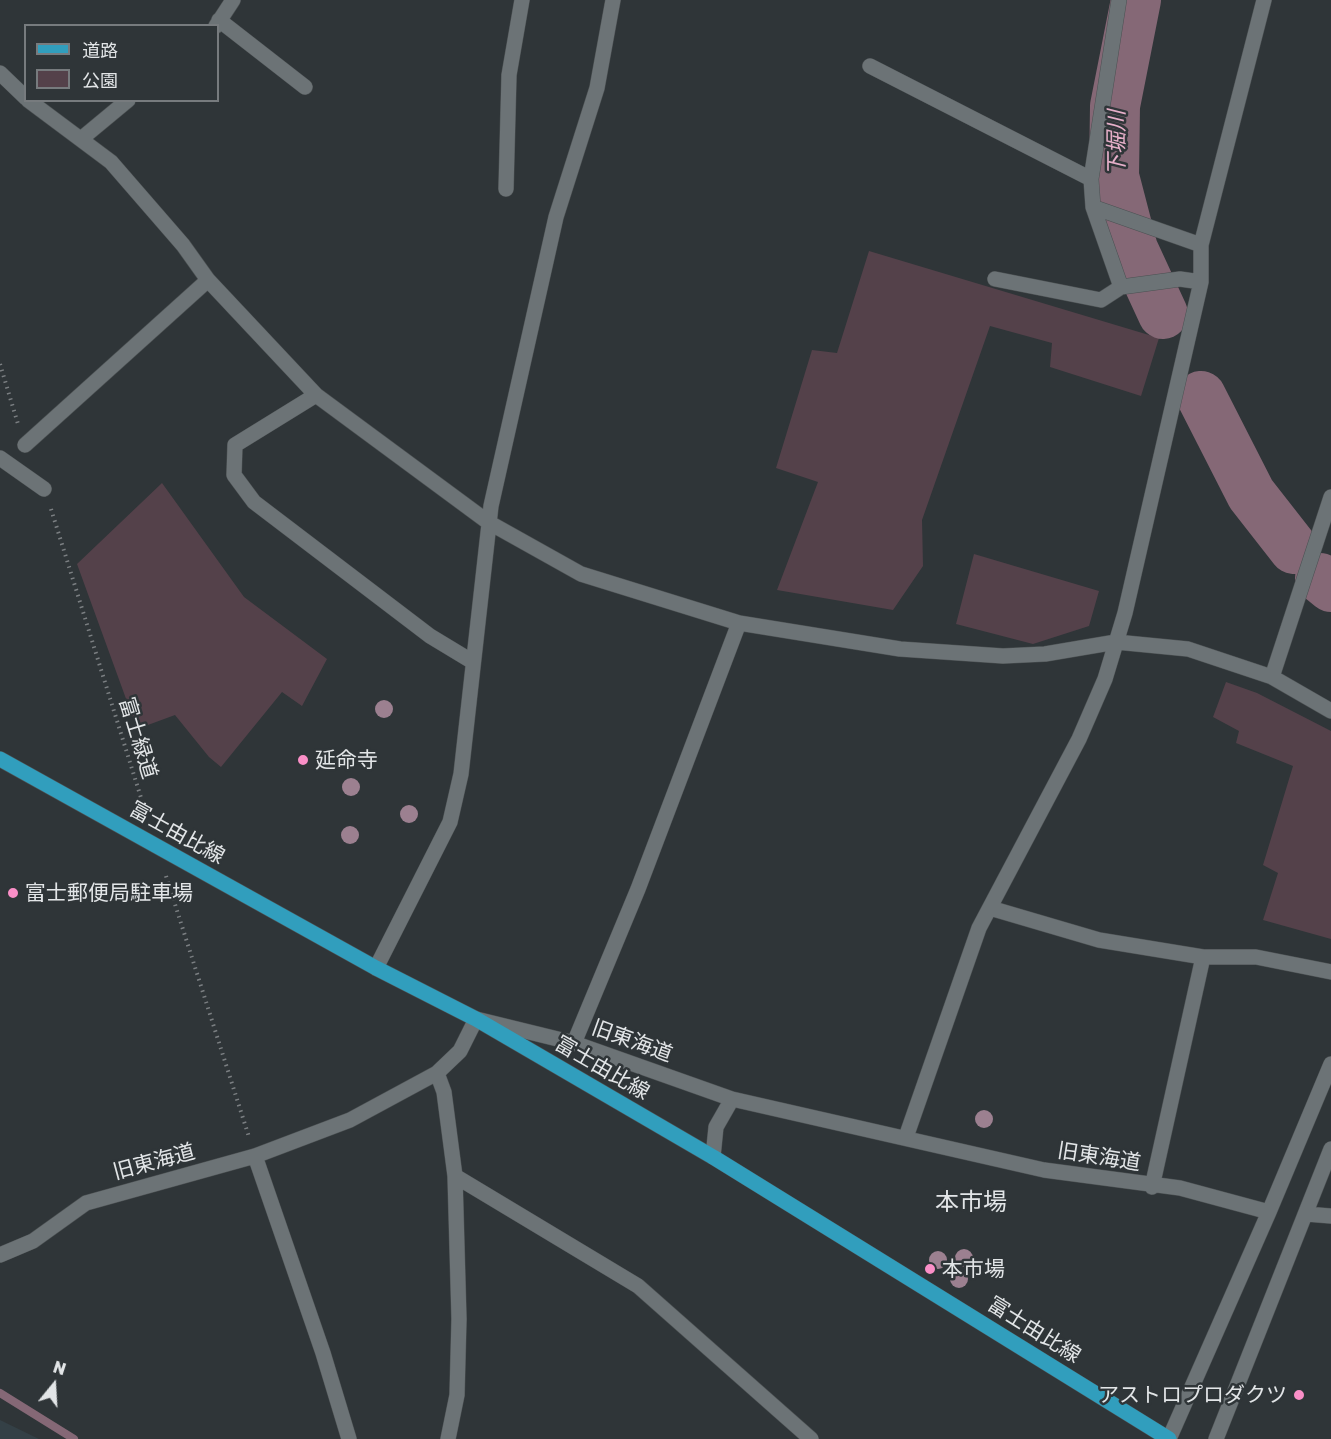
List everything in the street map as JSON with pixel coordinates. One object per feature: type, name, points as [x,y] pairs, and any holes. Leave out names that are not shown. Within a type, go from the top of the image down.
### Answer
[{"type":"main road","name":"富士由比線","points":[[0,759],[376,968],[476,1019],[713,1157],[1169,1439]]},
{"type":"street","points":[[217,23],[233,0]]},
{"type":"street","points":[[506,189],[509,75],[522,0]]},
{"type":"street","points":[[376,968],[450,822],[461,774],[488,522],[556,217],[597,88],[613,0]]},
{"type":"street","points":[[1119,0],[1091,179],[1093,207],[1121,287]]},
{"type":"street","points":[[906,1137],[979,928],[1078,739],[1105,678],[1125,613],[1201,282],[1201,245],[1264,0]]},
{"type":"street","points":[[219,24],[305,87]]},
{"type":"street","points":[[870,66],[1091,179]]},
{"type":"street","points":[[0,73],[24,96]]},
{"type":"street","points":[[31,102],[111,162],[183,245],[208,280],[316,395],[488,522],[581,574],[739,623],[900,649],[1003,656],[1045,654],[1116,642],[1188,649],[1272,677],[1331,711]]},
{"type":"street","points":[[81,139],[126,102]]},
{"type":"street","points":[[1093,207],[1201,245]]},
{"type":"street","points":[[995,279],[1101,300],[1121,287],[1180,279],[1201,282]]},
{"type":"street","points":[[25,445],[208,280]]},
{"type":"street","points":[[316,395],[235,445],[234,475],[254,502],[430,636],[473,663]]},
{"type":"street","points":[[0,458],[44,489]]},
{"type":"street","points":[[1272,677],[1331,498]]},
{"type":"street","points":[[574,1043],[638,889],[739,623]]},
{"type":"street","points":[[990,908],[1099,940],[1203,957],[1256,957],[1331,972]]},
{"type":"street","points":[[1152,1187],[1203,957]]},
{"type":"street","name":"旧東海道","points":[[0,1255],[33,1241],[86,1203],[255,1156],[350,1120],[437,1073],[460,1051],[476,1019],[574,1043],[732,1099],[1044,1170],[1152,1187],[1180,1188],[1269,1212]]},
{"type":"street","points":[[1169,1439],[1331,1064]]},
{"type":"street","points":[[437,1073],[444,1092],[455,1176],[459,1318],[457,1395],[448,1439]]},
{"type":"street","points":[[713,1157],[716,1127],[732,1099]]},
{"type":"street","points":[[1216,1439],[1331,1149]]},
{"type":"street","points":[[255,1156],[323,1353],[349,1439]]},
{"type":"street","points":[[455,1176],[638,1286],[811,1439]]},
{"type":"street","points":[[1305,1214],[1331,1216]]},
{"type":"path","points":[[0,364],[25,445]]},
{"type":"path","name":"富士緑道","points":[[44,489],[255,1156]]},
{"type":"shaded area","points":[[0,1420],[39,1439],[0,1439]]},
{"type":"green space","points":[[869,251],[1159,338],[1141,396],[1050,367],[1052,343],[990,326],[922,520],[923,566],[893,610],[777,590],[818,482],[776,468],[812,350],[837,353]]},
{"type":"green space","points":[[162,483],[244,597],[327,659],[302,706],[282,692],[221,767],[209,757],[175,715],[137,729],[77,564]]},
{"type":"green space","points":[[974,554],[1099,591],[1089,626],[1033,644],[956,624]]},
{"type":"green space","points":[[1226,682],[1257,693],[1331,731],[1331,939],[1263,920],[1278,873],[1263,865],[1293,766],[1236,743],[1239,731],[1213,717]]},
{"type":"waterway","name":"下堀川","points":[[1136,0],[1115,106],[1114,176],[1133,249],[1163,314]]},
{"type":"waterway","name":"下堀川","points":[[1201,396],[1251,494],[1294,549]]},
{"type":"waterway","name":"下堀川","points":[[1320,578],[1331,587]]},
{"type":"waterway","points":[[0,1393],[74,1439]]},
{"type":"place","name":"延命寺","points":[[303,760]]},
{"type":"place","name":"富士郵便局駐車場","points":[[13,893]]},
{"type":"place","name":"本市場","points":[[930,1269]]},
{"type":"place","name":"アストロプロダクツ","points":[[1299,1395]]},
{"type":"district","name":"本市場","points":[[971,1202]]}]
